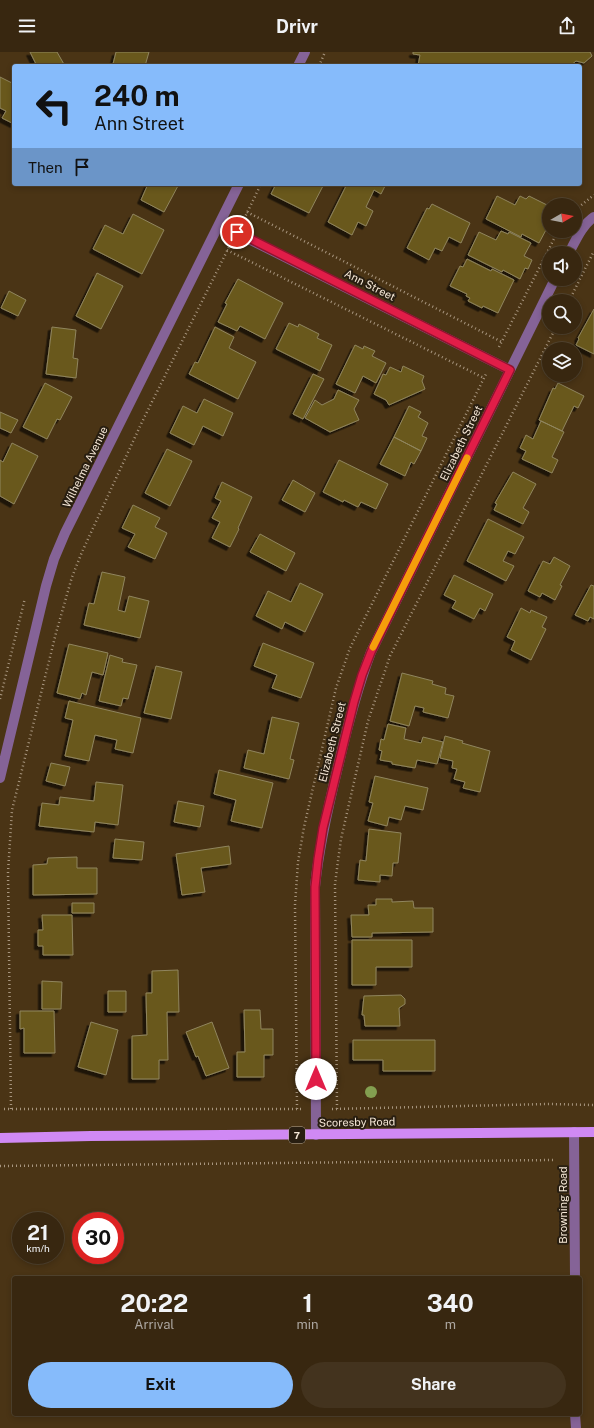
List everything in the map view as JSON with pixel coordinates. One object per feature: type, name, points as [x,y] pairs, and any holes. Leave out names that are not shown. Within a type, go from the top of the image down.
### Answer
[{"type":"main road","name":"Scoresby Road","points":[[0,1138],[594,1132]]},
{"type":"street","points":[[299,64],[305,52]]},
{"type":"street","name":"Wilhelma Avenue","points":[[0,778],[46,586],[54,559],[65,533],[238,186]]},
{"type":"street","points":[[573,246],[585,225],[594,217]]},
{"type":"street","name":"Ann Street","points":[[219,224],[510,370]]},
{"type":"street","name":"Elizabeth Street","points":[[316,1135],[315,887],[323,828],[354,702],[371,652],[552,286]]},
{"type":"street","name":"Browning Road","points":[[574,1132],[575,1276]]},
{"type":"street","points":[[576,1416],[576,1428]]},
{"type":"path","points":[[320,64],[325,52]]},
{"type":"path","points":[[244,219],[260,186]]},
{"type":"path","points":[[582,204],[594,195]]},
{"type":"path","points":[[247,212],[502,342]]},
{"type":"path","points":[[499,347],[554,238]]},
{"type":"path","points":[[11,1109],[8,872],[12,810],[56,634],[72,577],[82,552],[142,422],[228,250],[484,378]]},
{"type":"path","points":[[572,294],[594,251]]},
{"type":"path","points":[[337,1109],[335,884],[341,839],[368,721],[390,656],[552,334]]},
{"type":"path","points":[[332,1108],[549,1104],[594,1105]]},
{"type":"path","points":[[4,1110],[297,1109]]},
{"type":"path","points":[[0,1166],[554,1160]]},
{"type":"building","points":[[30,52],[57,52],[64,64],[36,64]]},
{"type":"building","points":[[116,52],[149,52],[146,64],[113,64]]},
{"type":"building","points":[[413,52],[590,52],[592,56],[584,63],[576,61],[572,64],[418,64],[420,55],[413,54]]},
{"type":"building","points":[[0,77],[12,83],[12,123],[2,118],[6,111],[0,108]]},
{"type":"building","points":[[147,186],[178,186],[164,212],[141,200]]},
{"type":"building","points":[[275,186],[323,186],[309,213],[271,194]]},
{"type":"building","points":[[346,186],[385,186],[381,194],[374,190],[366,207],[373,211],[366,226],[358,222],[352,235],[328,222]]},
{"type":"building","points":[[497,196],[515,205],[520,196],[526,199],[529,196],[542,202],[542,237],[539,243],[522,234],[521,237],[486,219]]},
{"type":"building","points":[[432,204],[470,223],[461,243],[449,237],[442,251],[435,248],[429,260],[407,248],[427,208],[429,209]]},
{"type":"building","points":[[133,214],[164,230],[142,274],[93,249],[105,225],[123,234]]},
{"type":"building","points":[[501,231],[508,234],[509,232],[531,243],[524,256],[532,260],[528,269],[525,268],[520,279],[468,255],[479,232],[496,240]]},
{"type":"building","points":[[467,259],[514,280],[498,313],[483,306],[482,308],[468,301],[470,298],[466,296],[467,294],[450,286],[460,266],[463,267]]},
{"type":"building","points":[[97,273],[123,286],[101,329],[76,316]]},
{"type":"building","points":[[238,279],[283,303],[265,339],[240,326],[237,331],[218,322],[227,304],[225,303]]},
{"type":"building","points":[[9,291],[26,300],[18,316],[1,308]]},
{"type":"building","points":[[594,309],[594,354],[582,348],[582,342],[578,342],[580,334],[582,334],[582,331]]},
{"type":"building","points":[[289,323],[298,327],[299,324],[319,334],[317,338],[332,345],[320,371],[276,349]]},
{"type":"building","points":[[52,327],[76,330],[73,358],[78,359],[76,378],[46,374]]},
{"type":"building","points":[[215,327],[234,337],[229,348],[256,362],[238,399],[189,374],[195,362],[198,363]]},
{"type":"building","points":[[355,345],[363,349],[364,346],[375,351],[372,356],[386,363],[376,383],[363,376],[355,393],[336,384]]},
{"type":"building","points":[[403,366],[424,376],[422,381],[425,389],[389,405],[386,400],[374,394],[383,374],[386,375],[390,367],[401,372]]},
{"type":"building","points":[[313,374],[324,379],[303,419],[293,414]]},
{"type":"building","points":[[45,383],[72,397],[60,420],[57,419],[47,439],[23,427]]},
{"type":"building","points":[[558,383],[584,396],[578,408],[574,406],[562,431],[539,420],[553,388],[555,389]]},
{"type":"building","points":[[338,390],[359,400],[354,409],[359,420],[330,432],[305,418],[315,400],[322,405],[334,399]]},
{"type":"building","points":[[204,399],[233,413],[223,436],[203,426],[194,445],[170,433],[183,406],[197,413]]},
{"type":"building","points":[[409,406],[421,412],[418,417],[428,423],[422,436],[427,438],[421,451],[394,437]]},
{"type":"building","points":[[0,412],[18,420],[11,433],[0,428]]},
{"type":"building","points":[[541,421],[564,432],[552,457],[558,460],[552,473],[522,459],[526,451],[520,448],[526,435],[533,439]]},
{"type":"building","points":[[394,437],[421,451],[414,464],[411,462],[405,476],[380,464]]},
{"type":"building","points":[[12,443],[38,456],[14,504],[0,496],[0,460],[3,462]]},
{"type":"building","points":[[167,449],[192,461],[170,506],[145,493]]},
{"type":"building","points":[[339,460],[388,484],[376,509],[361,502],[358,507],[344,500],[343,502],[323,492]]},
{"type":"building","points":[[513,472],[536,484],[523,508],[529,512],[523,524],[494,510],[497,504],[495,503]]},
{"type":"building","points":[[293,480],[315,493],[305,512],[282,500]]},
{"type":"building","points":[[222,482],[252,497],[230,547],[212,538],[220,522],[212,518],[221,501],[215,498]]},
{"type":"building","points":[[133,505],[160,518],[155,527],[167,533],[155,559],[128,547],[135,534],[122,528]]},
{"type":"building","points":[[488,519],[524,537],[515,554],[508,551],[503,561],[514,566],[506,581],[467,561]]},
{"type":"building","points":[[260,534],[295,553],[286,571],[250,552]]},
{"type":"building","points":[[554,557],[570,566],[560,585],[562,586],[555,600],[542,593],[540,597],[528,591],[543,561],[550,564]]},
{"type":"building","points":[[102,572],[125,577],[118,610],[125,612],[129,596],[149,601],[140,638],[84,625],[89,603],[94,604]]},
{"type":"building","points":[[454,575],[493,594],[485,611],[480,608],[474,619],[452,608],[456,601],[444,595]]},
{"type":"building","points":[[300,583],[323,594],[305,632],[285,622],[282,629],[256,616],[268,591],[291,602]]},
{"type":"building","points":[[591,585],[594,586],[594,619],[590,617],[588,621],[575,615]]},
{"type":"building","points":[[521,608],[530,613],[531,610],[547,617],[542,627],[546,629],[531,660],[511,650],[515,641],[507,637]]},
{"type":"building","points":[[263,643],[314,663],[301,698],[272,688],[277,675],[254,666]]},
{"type":"building","points":[[69,644],[108,653],[103,675],[92,672],[86,695],[82,693],[80,699],[57,693]]},
{"type":"building","points":[[110,655],[123,659],[122,662],[137,665],[128,699],[123,698],[121,706],[99,701]]},
{"type":"building","points":[[156,666],[182,672],[171,719],[144,713]]},
{"type":"building","points":[[402,673],[433,681],[432,684],[446,688],[445,694],[454,696],[448,718],[423,712],[424,708],[415,706],[409,726],[390,721]]},
{"type":"building","points":[[69,701],[141,718],[133,753],[115,749],[117,740],[95,735],[89,761],[65,756],[73,720],[65,718]]},
{"type":"building","points":[[272,717],[299,723],[290,759],[294,760],[289,779],[244,768],[248,750],[264,754]]},
{"type":"building","points":[[388,724],[406,728],[404,739],[421,743],[423,737],[443,742],[437,764],[417,760],[415,768],[392,764],[392,762],[380,760],[382,751],[379,750],[381,739],[384,740]]},
{"type":"building","points":[[445,736],[463,741],[462,743],[490,751],[480,792],[463,788],[465,782],[454,779],[457,769],[452,768],[453,761],[440,758]]},
{"type":"building","points":[[51,763],[70,767],[65,786],[46,781]]},
{"type":"building","points":[[219,770],[273,783],[262,828],[231,821],[236,800],[214,794]]},
{"type":"building","points":[[375,776],[428,788],[423,810],[405,806],[401,820],[389,817],[387,826],[368,821],[373,803],[369,802]]},
{"type":"building","points":[[96,782],[123,785],[118,825],[95,822],[94,832],[39,826],[42,803],[59,805],[60,797],[94,801]]},
{"type":"building","points":[[178,801],[204,806],[200,827],[174,822]]},
{"type":"building","points":[[369,829],[401,833],[398,863],[393,863],[392,876],[380,875],[380,882],[358,880],[360,860],[366,861]]},
{"type":"building","points":[[115,839],[144,842],[142,860],[113,858]]},
{"type":"building","points":[[229,846],[231,864],[201,868],[205,892],[182,895],[176,854]]},
{"type":"building","points":[[77,857],[77,868],[97,868],[97,894],[33,895],[33,865],[47,864],[48,858]]},
{"type":"building","points":[[376,899],[392,899],[392,902],[413,901],[414,908],[433,908],[433,932],[372,933],[372,937],[352,937],[351,915],[369,915],[368,905],[376,905]]},
{"type":"building","points":[[72,903],[94,903],[94,913],[72,913]]},
{"type":"building","points":[[42,915],[72,915],[73,955],[43,955],[43,946],[38,946],[38,930],[43,930]]},
{"type":"building","points":[[352,940],[412,940],[412,967],[376,967],[376,985],[352,985]]},
{"type":"building","points":[[178,970],[179,1012],[167,1012],[168,1060],[159,1060],[159,1079],[132,1079],[132,1036],[147,1035],[146,993],[152,993],[152,971]]},
{"type":"building","points":[[42,981],[62,982],[61,1009],[42,1009]]},
{"type":"building","points":[[108,991],[126,991],[126,1012],[108,1012]]},
{"type":"building","points":[[401,995],[405,999],[405,1004],[399,1008],[400,1026],[365,1026],[364,1015],[362,1015],[364,996]]},
{"type":"building","points":[[244,1010],[260,1010],[261,1029],[273,1029],[273,1055],[264,1055],[264,1077],[237,1077],[237,1052],[245,1052]]},
{"type":"building","points":[[20,1011],[54,1011],[55,1053],[24,1053],[24,1028],[20,1029]]},
{"type":"building","points":[[91,1022],[118,1030],[106,1075],[78,1067]]},
{"type":"building","points":[[212,1022],[229,1068],[206,1076],[198,1056],[196,1057],[186,1032]]},
{"type":"building","points":[[353,1040],[435,1040],[435,1071],[383,1071],[383,1060],[353,1060]]},
{"type":"slow traffic","points":[[373,647],[467,458]]},
{"type":"route","points":[[237,232],[493,360],[510,370],[371,652],[354,702],[323,828],[315,887],[316,1079]]}]
